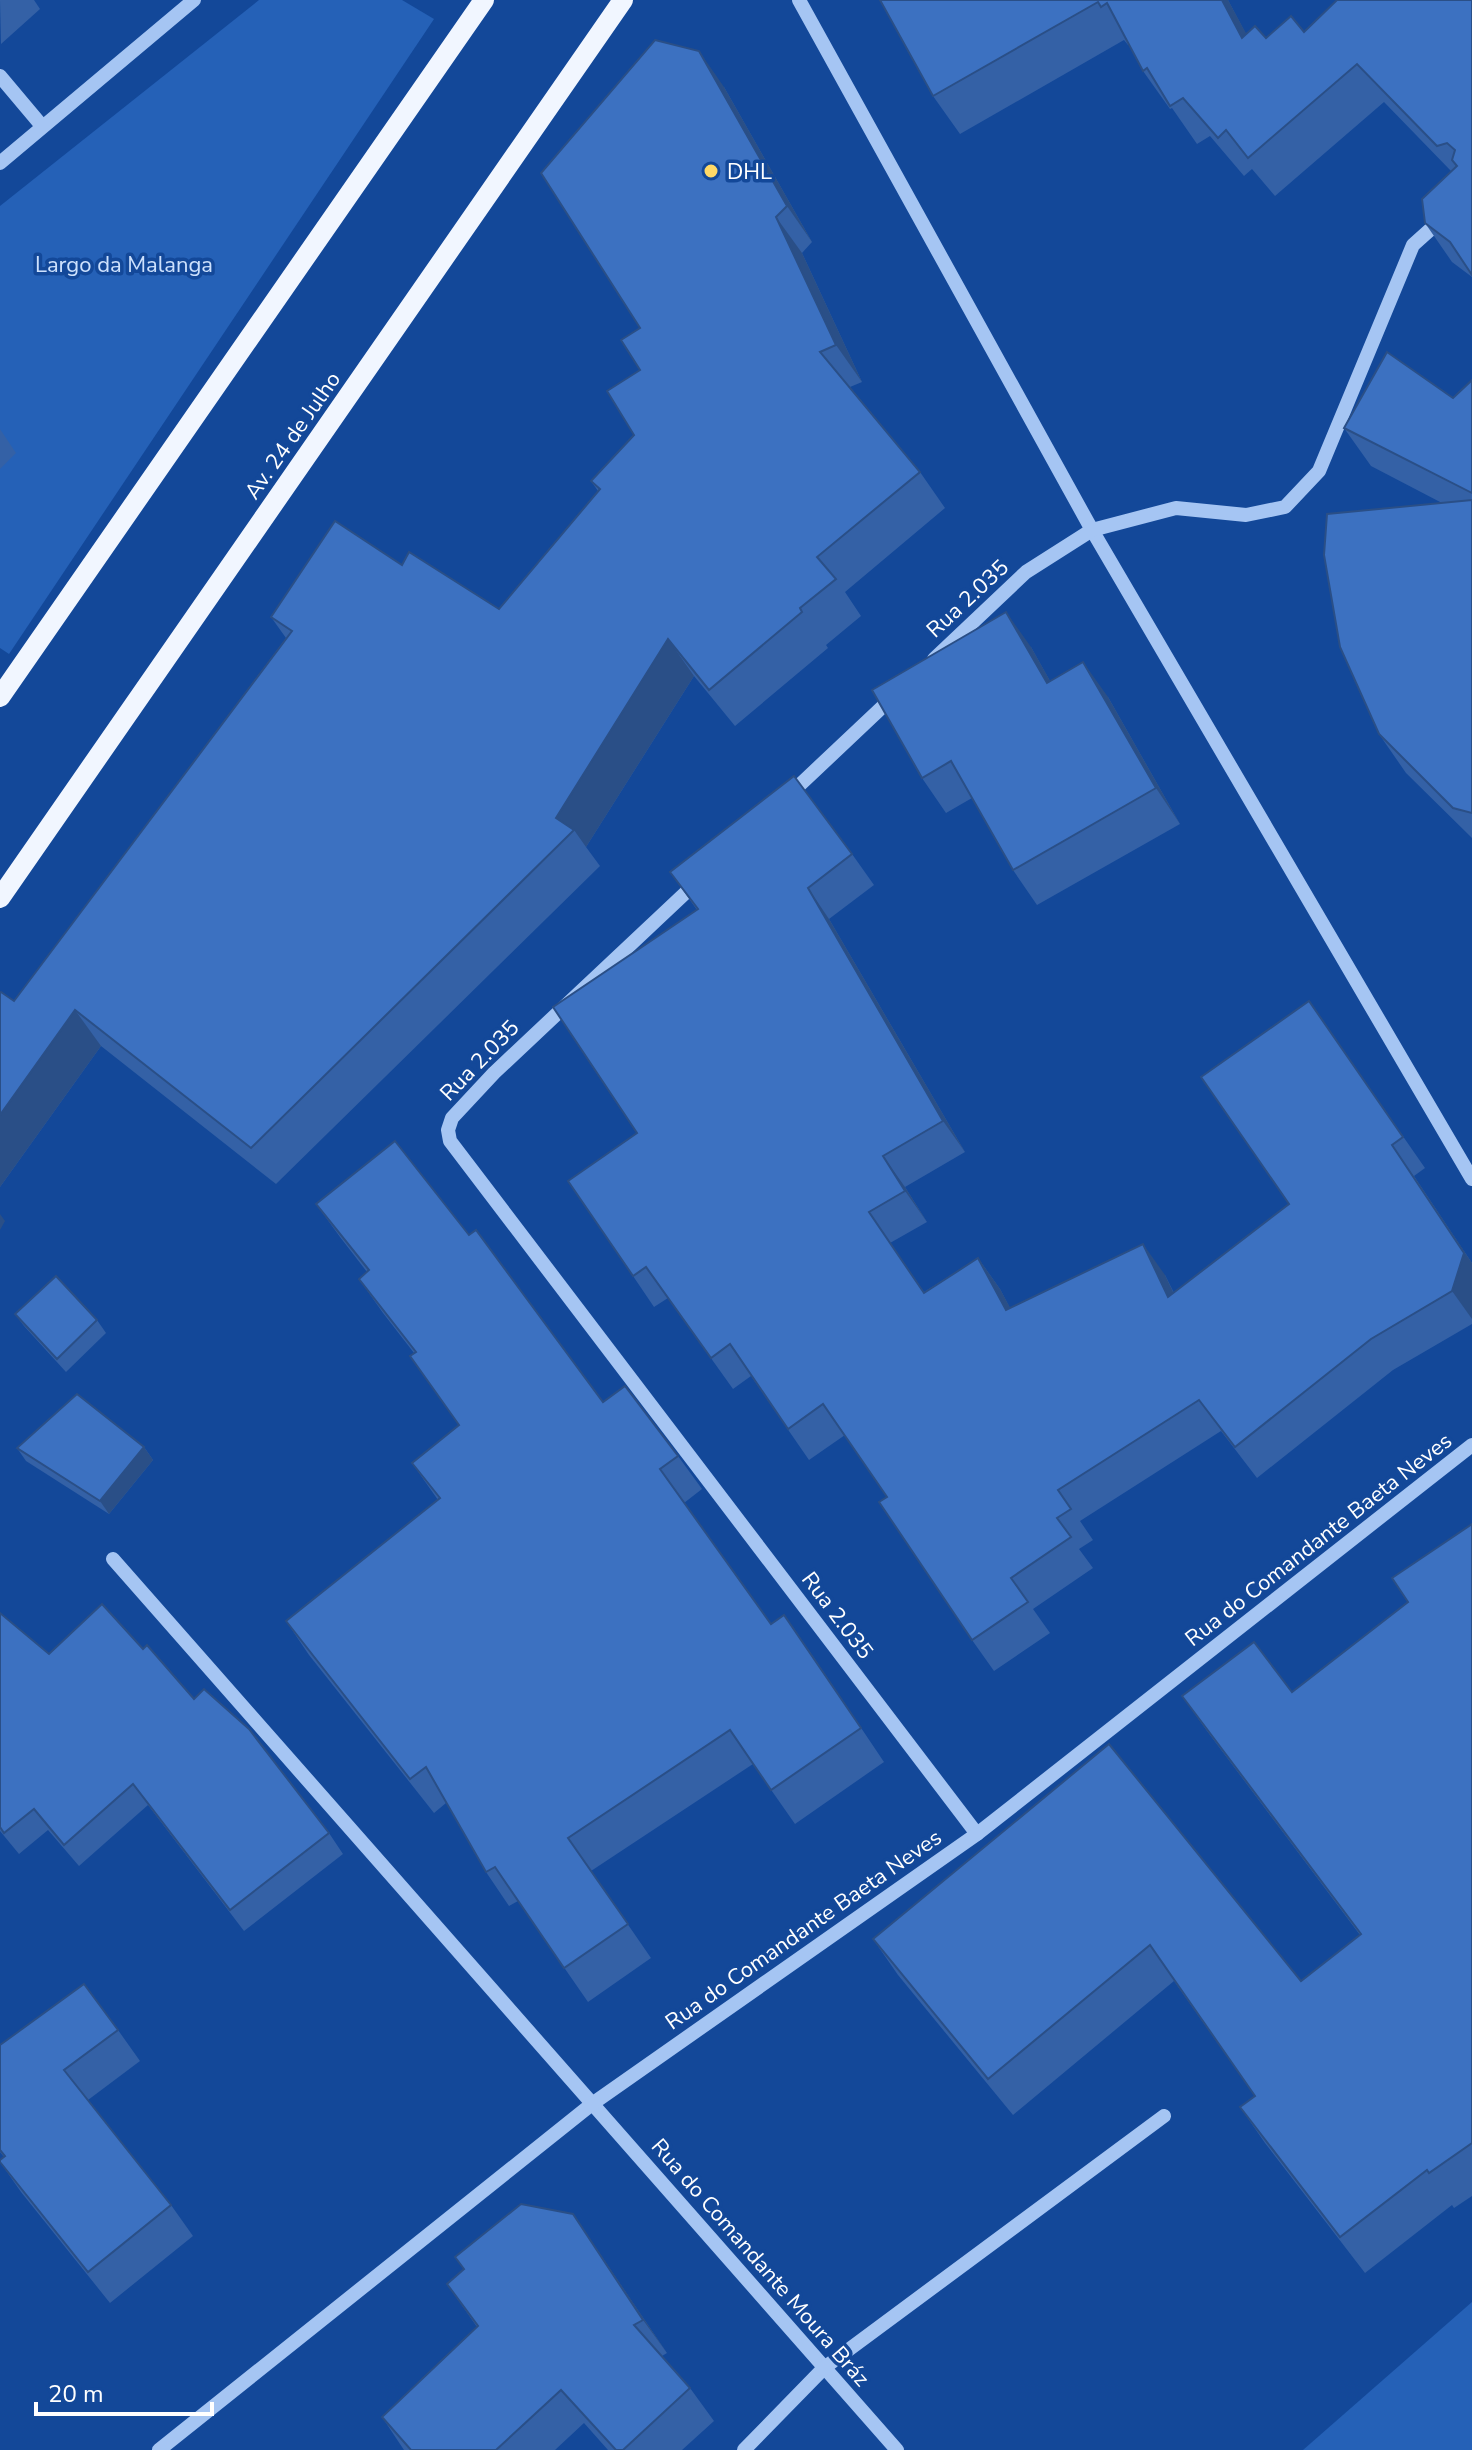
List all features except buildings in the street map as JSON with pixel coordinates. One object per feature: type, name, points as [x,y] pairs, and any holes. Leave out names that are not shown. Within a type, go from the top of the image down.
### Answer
[{"type":"main road","points":[[0,697],[484,0]]},
{"type":"main road","name":"Av. 24 de Julho","points":[[0,898],[623,0]]},
{"type":"street","points":[[0,163],[194,0]]},
{"type":"street","points":[[799,0],[1092,530],[1472,1179]]},
{"type":"street","points":[[0,76],[42,126]]},
{"type":"street","name":"Rua 2.035","points":[[922,670],[1026,572],[1092,530],[1176,508],[1246,515],[1285,507],[1319,471],[1413,245],[1452,209]]},
{"type":"street","points":[[783,801],[910,681]]},
{"type":"street","name":"Rua 2.035","points":[[713,866],[494,1073],[452,1118],[448,1130],[450,1141],[977,1834]]},
{"type":"street","name":"Rua do Comandante Baeta Neves","points":[[159,2450],[592,2104],[977,1834],[1472,1445]]},
{"type":"street","name":"Rua do Comandante Moura Bráz","points":[[113,1559],[897,2450]]},
{"type":"street","points":[[744,2450],[824,2368],[1164,2116]]},
{"type":"green space","name":"Largo da Malanga","points":[[259,0],[402,0],[434,19],[9,654],[0,648],[0,206]]},
{"type":"green space","points":[[1472,2302],[1472,2450],[1303,2450]]},
{"type":"place","name":"DHL","points":[[711,171]]}]
